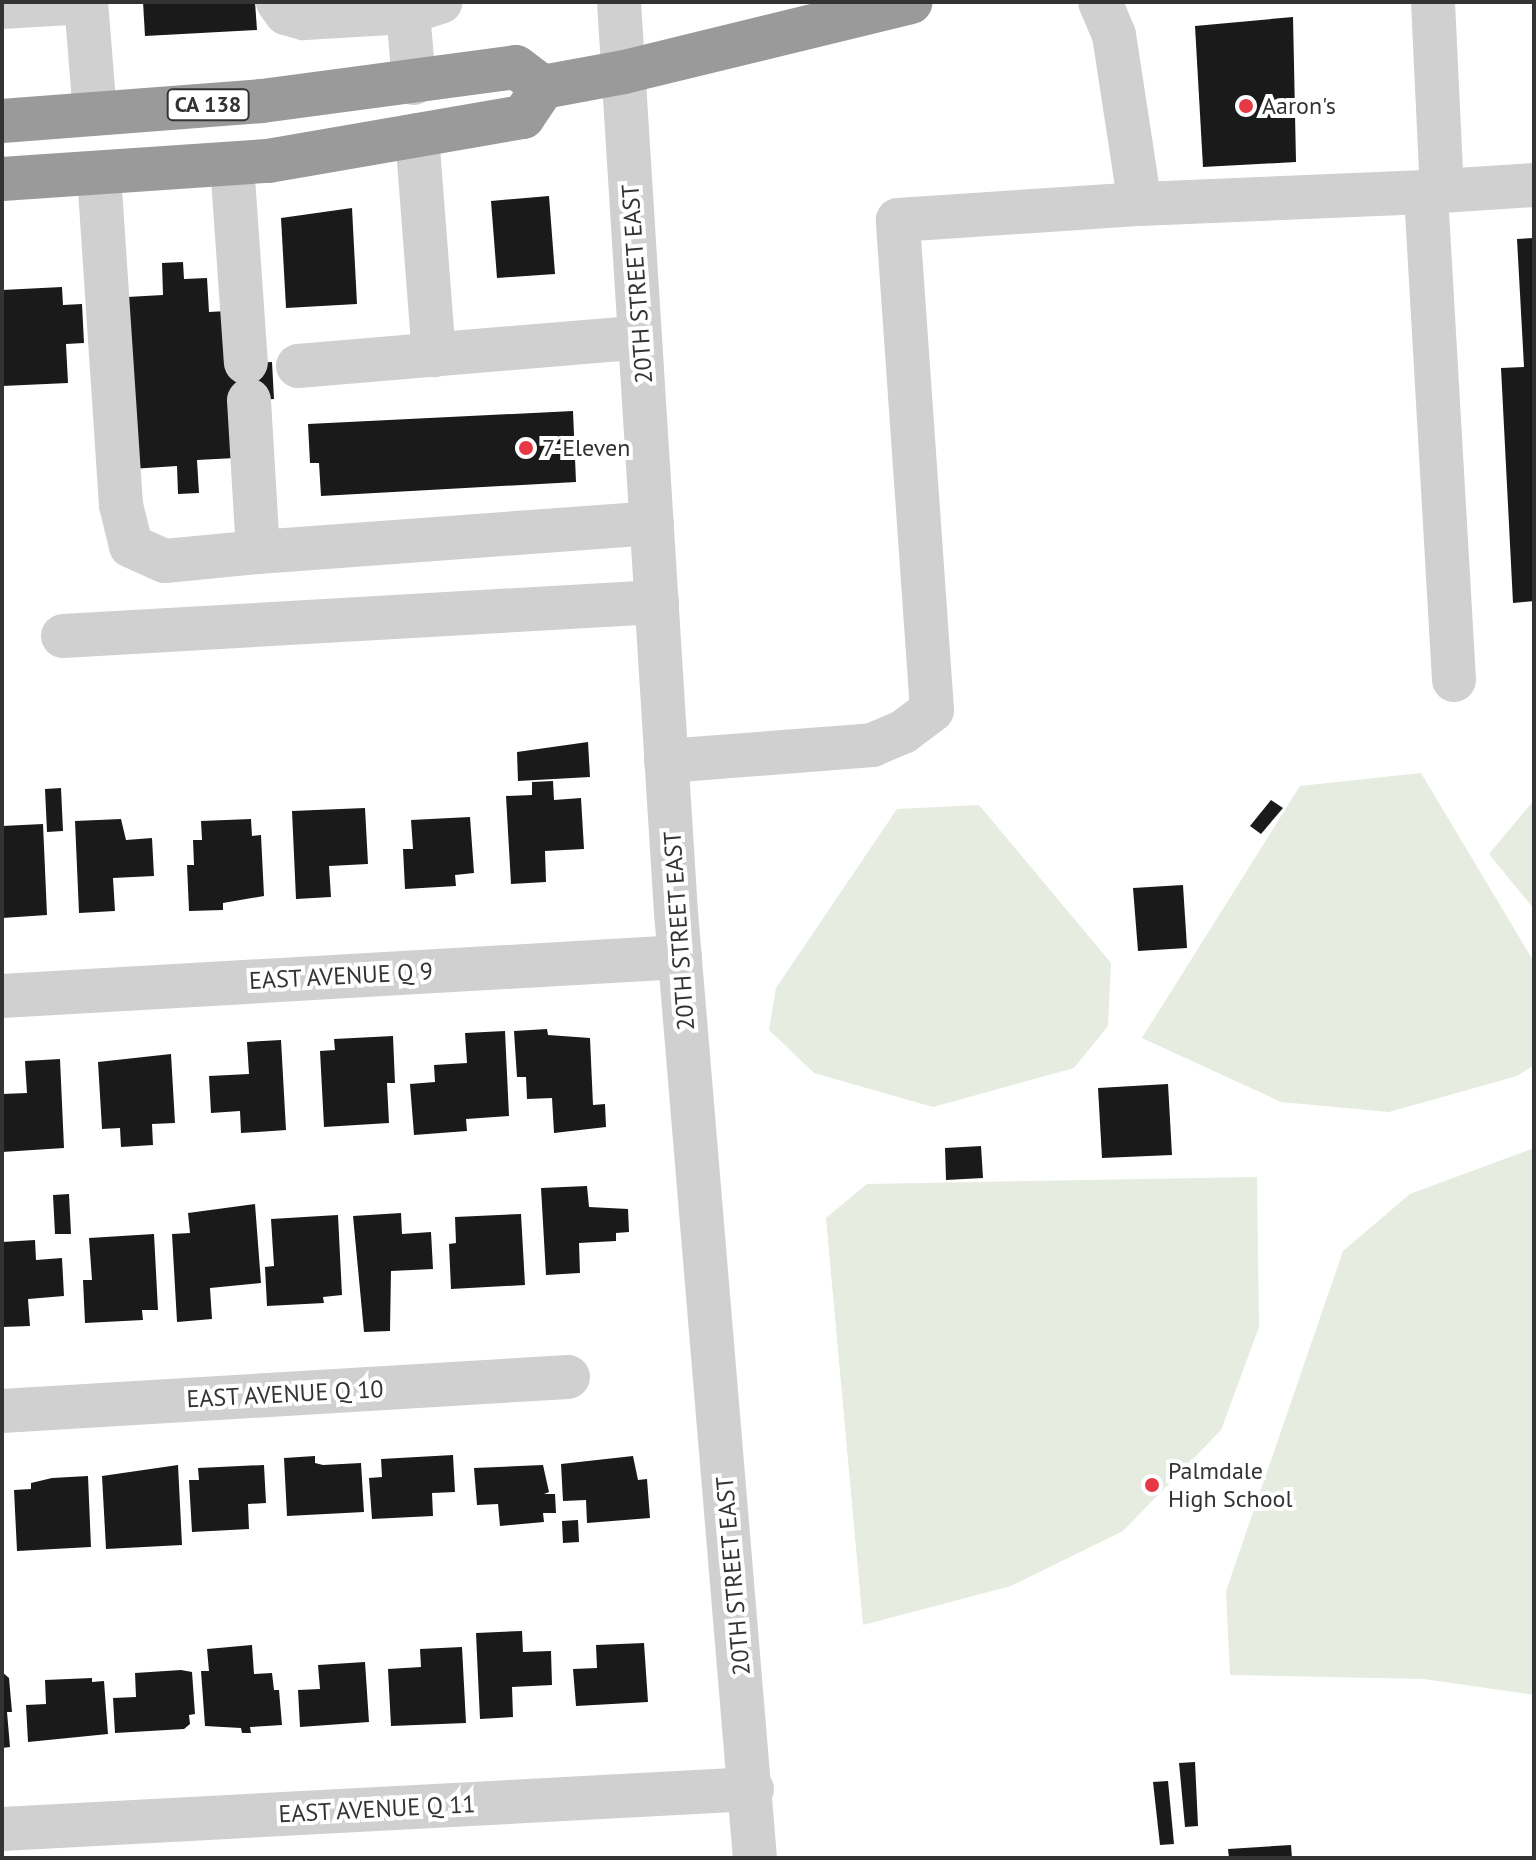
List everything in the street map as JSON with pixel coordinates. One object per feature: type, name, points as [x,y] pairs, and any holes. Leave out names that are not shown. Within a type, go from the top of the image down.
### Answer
[{"type":"highway","points":[[2,179],[232,164],[523,117],[543,87],[624,72],[911,2]]},
{"type":"highway","name":"CA 138","points":[[2,121],[414,83],[516,67],[543,87]]},
{"type":"highway","points":[[2,147],[76,133],[95,114]]},
{"type":"street","points":[[2,7],[86,2],[95,114]]},
{"type":"street","points":[[278,2],[286,13],[304,18],[419,5],[414,83]]},
{"type":"street","name":"20TH STREET EAST","points":[[619,2],[680,957],[752,1789],[755,1858]]},
{"type":"street","points":[[1100,2],[1114,35],[1140,204]]},
{"type":"street","points":[[1433,2],[1434,192],[1454,680]]},
{"type":"street","points":[[417,135],[434,355]]},
{"type":"street","points":[[232,164],[258,552]]},
{"type":"street","points":[[99,174],[121,505],[131,546],[165,561],[652,523]]},
{"type":"street","points":[[666,761],[872,745],[903,732],[932,710],[898,220],[1140,204],[1534,185]]},
{"type":"street","points":[[298,366],[640,337]]},
{"type":"street","points":[[63,636],[657,602]]},
{"type":"street","name":"EAST AVENUE Q 9","points":[[2,996],[680,957]]},
{"type":"street","name":"EAST AVENUE Q 10","points":[[2,1411],[568,1377]]},
{"type":"street","name":"EAST AVENUE Q 11","points":[[2,1829],[752,1789]]},
{"type":"shaded area","points":[[1421,773],[1534,962],[1534,1065],[1517,1076],[1389,1112],[1281,1102],[1142,1038],[1300,786]]},
{"type":"shaded area","points":[[1534,800],[1534,909],[1489,854]]},
{"type":"shaded area","points":[[979,805],[1111,963],[1108,1026],[1074,1068],[933,1107],[814,1073],[769,1030],[776,988],[897,809]]},
{"type":"shaded area","points":[[1534,1148],[1534,1695],[1424,1679],[1230,1675],[1226,1591],[1343,1251],[1410,1194]]},
{"type":"shaded area","points":[[1257,1177],[1259,1327],[1221,1430],[1123,1531],[1011,1586],[863,1625],[826,1218],[867,1184]]},
{"type":"building","points":[[143,2],[255,2],[257,30],[145,36]]},
{"type":"building","name":"Aaron's","points":[[1293,17],[1296,162],[1203,167],[1195,26]]},
{"type":"building","points":[[549,196],[555,274],[497,278],[491,201]]},
{"type":"building","points":[[352,208],[357,304],[286,308],[281,218]]},
{"type":"building","points":[[1534,238],[1534,601],[1513,603],[1501,368],[1524,367],[1517,239]]},
{"type":"building","points":[[183,262],[184,279],[207,278],[209,312],[227,311],[229,364],[272,362],[274,399],[232,401],[235,458],[197,460],[199,493],[178,494],[177,466],[131,469],[127,297],[163,295],[162,263]]},
{"type":"building","points":[[62,287],[63,305],[82,304],[84,343],[66,344],[68,383],[2,386],[2,290]]},
{"type":"building","points":[[573,411],[576,482],[321,496],[319,463],[310,463],[308,424]]},
{"type":"building","points":[[588,742],[590,777],[518,781],[517,752]]},
{"type":"building","points":[[553,781],[554,800],[581,798],[584,849],[545,851],[546,882],[511,884],[506,796],[532,795],[532,782]]},
{"type":"building","points":[[61,788],[63,831],[47,832],[45,789]]},
{"type":"building","points":[[1271,800],[1283,808],[1261,834],[1250,826]]},
{"type":"building","points":[[365,808],[368,864],[329,866],[331,897],[296,899],[292,811]]},
{"type":"building","points":[[470,817],[474,873],[455,875],[456,886],[405,889],[403,849],[413,849],[411,820]]},
{"type":"building","points":[[121,819],[126,840],[152,838],[154,876],[113,878],[115,911],[79,913],[75,821]]},
{"type":"building","points":[[251,819],[252,836],[261,835],[264,896],[223,903],[223,910],[189,911],[187,865],[194,865],[193,840],[202,840],[201,821]]},
{"type":"building","points":[[43,824],[47,915],[2,918],[2,826]]},
{"type":"building","points":[[1183,885],[1187,948],[1138,951],[1133,888]]},
{"type":"building","points":[[547,1029],[548,1035],[590,1038],[593,1105],[605,1104],[606,1127],[554,1133],[552,1098],[527,1099],[526,1077],[517,1077],[514,1031]]},
{"type":"building","points":[[505,1031],[509,1116],[466,1119],[467,1131],[414,1135],[410,1084],[435,1082],[434,1065],[467,1063],[465,1033]]},
{"type":"building","points":[[393,1036],[395,1083],[387,1083],[389,1123],[324,1127],[320,1051],[335,1050],[334,1039]]},
{"type":"building","points":[[281,1040],[286,1130],[241,1133],[240,1111],[211,1113],[209,1076],[249,1074],[247,1042]]},
{"type":"building","points":[[171,1054],[175,1123],[152,1124],[153,1145],[121,1147],[120,1128],[102,1129],[98,1062]]},
{"type":"building","points":[[60,1059],[64,1148],[2,1152],[2,1094],[27,1093],[25,1061]]},
{"type":"building","points":[[1168,1084],[1172,1155],[1102,1158],[1098,1088]]},
{"type":"building","points":[[981,1146],[983,1178],[946,1180],[945,1148]]},
{"type":"building","points":[[587,1186],[589,1207],[628,1209],[629,1232],[616,1233],[616,1241],[579,1243],[580,1273],[546,1275],[541,1188]]},
{"type":"building","points":[[69,1194],[71,1234],[55,1234],[53,1195]]},
{"type":"building","points":[[255,1204],[261,1283],[210,1288],[212,1319],[177,1322],[172,1234],[190,1233],[188,1213]]},
{"type":"building","points":[[401,1213],[402,1234],[431,1232],[433,1269],[391,1271],[390,1331],[364,1332],[353,1216]]},
{"type":"building","points":[[521,1214],[525,1285],[451,1289],[449,1244],[456,1243],[455,1217]]},
{"type":"building","points":[[338,1215],[342,1295],[323,1297],[324,1303],[267,1306],[265,1267],[274,1266],[271,1219]]},
{"type":"building","points":[[154,1234],[158,1310],[142,1310],[143,1320],[85,1323],[83,1280],[92,1280],[89,1238]]},
{"type":"building","points":[[35,1240],[36,1260],[62,1258],[64,1296],[28,1299],[30,1326],[2,1327],[2,1242]]},
{"type":"building","points":[[453,1455],[455,1492],[432,1493],[433,1516],[372,1519],[369,1478],[382,1477],[381,1459]]},
{"type":"building","points":[[315,1456],[315,1463],[323,1465],[361,1463],[364,1512],[287,1516],[284,1458]]},
{"type":"building","points":[[633,1456],[638,1480],[647,1479],[650,1518],[587,1523],[586,1500],[563,1501],[561,1464]]},
{"type":"building","points":[[178,1465],[182,1545],[106,1549],[102,1476]]},
{"type":"building","points":[[264,1465],[266,1503],[248,1504],[249,1529],[192,1532],[189,1480],[199,1480],[198,1468]]},
{"type":"building","points":[[543,1465],[549,1492],[544,1494],[555,1494],[556,1513],[543,1513],[544,1522],[500,1526],[498,1504],[477,1505],[474,1468]]},
{"type":"building","points":[[88,1476],[91,1547],[17,1551],[14,1490],[31,1489],[31,1483],[52,1478]]},
{"type":"building","points":[[578,1520],[579,1542],[563,1543],[562,1521]]},
{"type":"building","points":[[522,1631],[523,1652],[551,1651],[552,1685],[512,1687],[513,1717],[480,1719],[476,1633]]},
{"type":"building","points":[[644,1643],[648,1702],[576,1706],[573,1669],[597,1668],[596,1645]]},
{"type":"building","points":[[252,1645],[254,1674],[272,1673],[274,1690],[279,1690],[282,1725],[250,1727],[251,1733],[242,1733],[241,1728],[205,1726],[201,1671],[209,1671],[207,1649]]},
{"type":"building","points":[[462,1647],[466,1723],[391,1726],[388,1669],[421,1667],[420,1649]]},
{"type":"building","points":[[365,1662],[369,1722],[300,1727],[298,1690],[320,1689],[318,1665]]},
{"type":"building","points":[[2,1672],[9,1678],[12,1712],[7,1712],[10,1747],[2,1748]]},
{"type":"building","points":[[192,1672],[195,1714],[189,1715],[190,1724],[184,1729],[115,1733],[113,1698],[136,1697],[135,1673]]},
{"type":"building","points":[[92,1678],[92,1682],[104,1681],[108,1734],[28,1742],[26,1705],[46,1704],[45,1680]]},
{"type":"building","points":[[1195,1762],[1198,1826],[1185,1827],[1179,1763]]},
{"type":"building","points":[[1168,1781],[1174,1844],[1160,1845],[1153,1782]]},
{"type":"building","points":[[1291,1845],[1292,1858],[1229,1858],[1228,1849]]},
{"type":"place","name":"Aaron's","points":[[1246,106]]},
{"type":"place","name":"7-Eleven","points":[[526,448]]},
{"type":"place","name":"Palmdale High School","points":[[1152,1485]]}]
